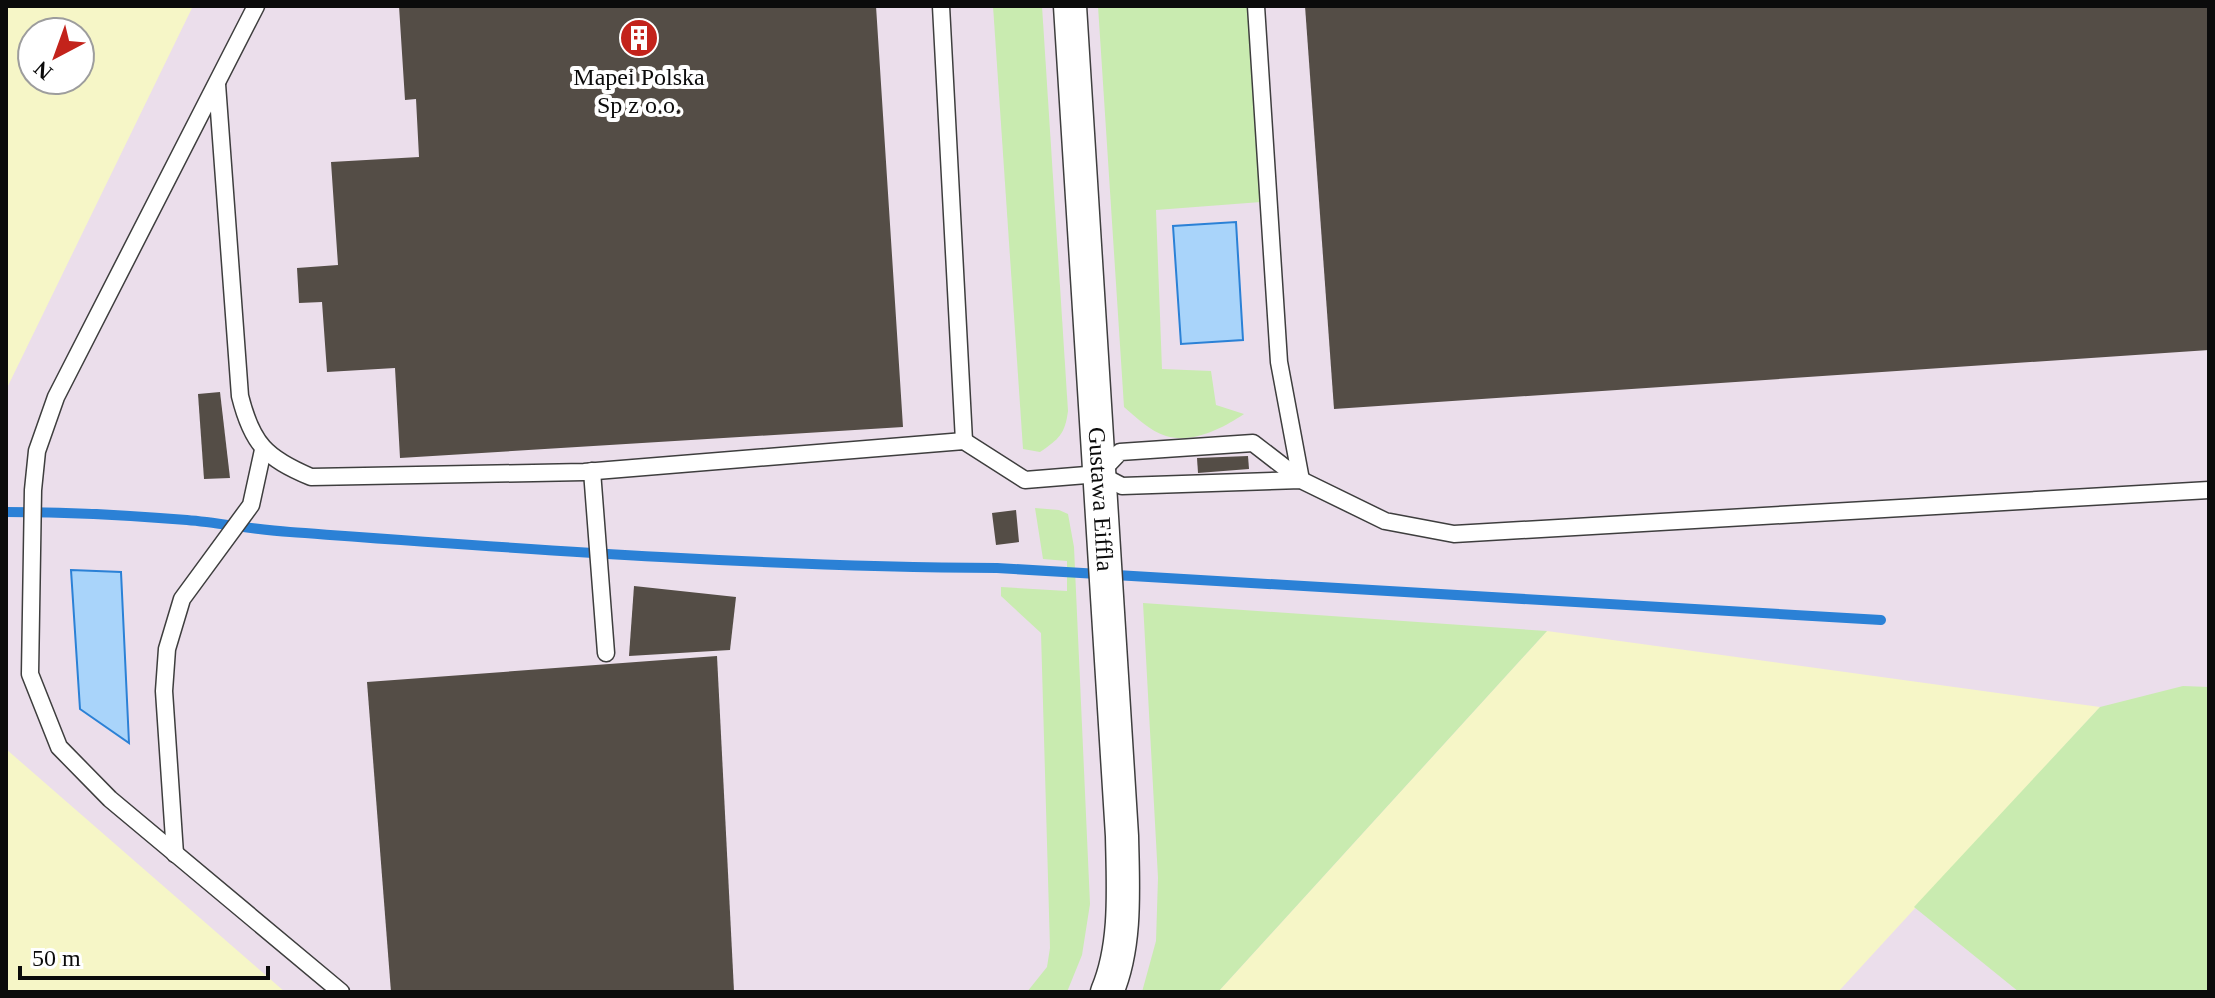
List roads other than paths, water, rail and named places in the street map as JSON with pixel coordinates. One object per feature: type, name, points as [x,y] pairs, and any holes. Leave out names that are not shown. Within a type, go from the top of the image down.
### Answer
[{"type":"street","name":"Gustawa Eiffla","points":[[1070,6],[1122,836],[1123,894],[1119,946],[1107,992]]},
{"type":"lane","points":[[256,6],[56,397],[37,451],[33,490],[30,674],[59,747],[110,799],[341,992]]},
{"type":"lane","points":[[941,6],[964,441]]},
{"type":"lane","points":[[1256,6],[1279,362],[1301,480]]},
{"type":"lane","points":[[217,84],[240,396],[248,425],[263,450],[284,466],[311,477],[592,471],[964,441],[1025,480],[1099,474],[1122,486],[1301,480]]},
{"type":"lane","points":[[1099,474],[1120,452],[1253,443],[1301,480],[1385,521],[1454,534],[2209,490]]},
{"type":"lane","points":[[175,854],[164,691],[167,649],[182,599],[251,505],[263,450]]},
{"type":"lane","points":[[592,471],[606,653]]},
{"type":"water","points":[[1236,222],[1243,340],[1181,344],[1173,226]]},
{"type":"water","points":[[71,570],[121,572],[129,743],[80,709]]},
{"type":"waterway","points":[[6,512],[200,521],[277,531],[643,556],[997,568],[1881,620]]},
{"type":"place","name":"Mapei Polska Sp z o.o.","points":[[639,38]]}]
